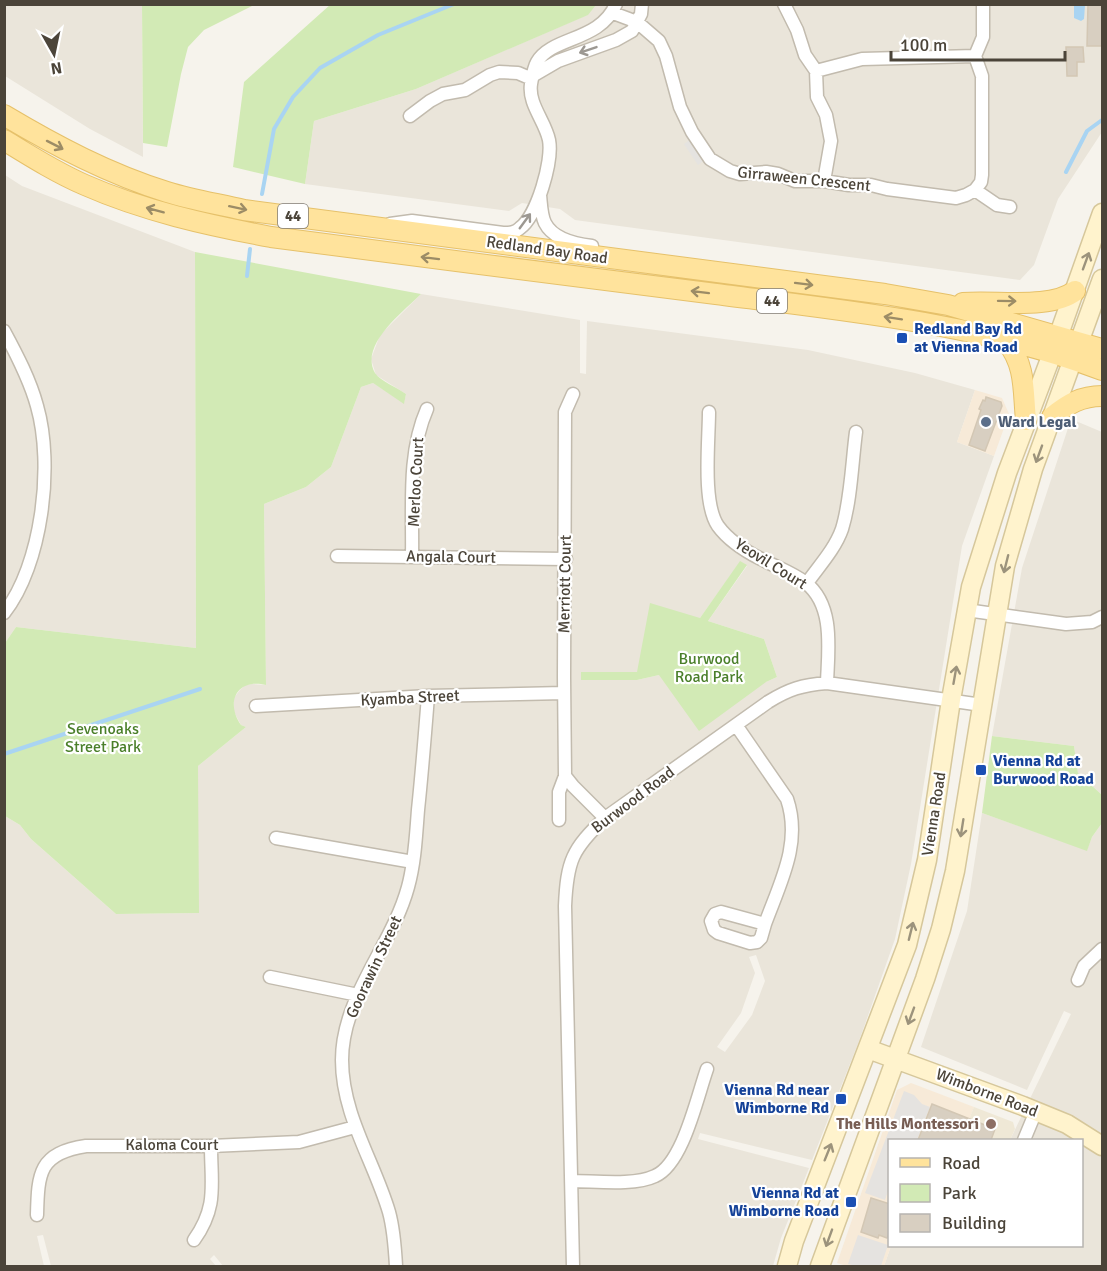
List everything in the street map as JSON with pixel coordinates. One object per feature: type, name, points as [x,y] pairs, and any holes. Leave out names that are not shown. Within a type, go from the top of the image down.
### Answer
[{"type":"main road","name":"Redland Bay Road","points":[[4,115],[49,142],[99,166],[168,192],[244,210],[885,294],[948,305],[1056,345],[1076,350],[1102,349]]},
{"type":"main road","name":"Redland Bay Road","points":[[4,140],[82,184],[117,198],[216,227],[282,238],[863,313],[938,325],[1007,342],[1056,345]]},
{"type":"main road","name":"Vienna Road","points":[[787,1266],[794,1241],[908,945],[927,861],[966,610],[985,542],[1026,420],[1056,345],[1102,213]]},
{"type":"main road","name":"Vienna Road","points":[[820,1266],[934,949],[955,871],[1005,566],[1052,417],[1102,279]]},
{"type":"main road","points":[[948,305],[983,301],[1051,302],[1068,297],[1075,291]]},
{"type":"main road","points":[[1007,342],[1019,361],[1023,377],[1026,420]]},
{"type":"main road","name":"Redland Bay Road","points":[[1076,350],[1102,370]]},
{"type":"main road","points":[[1052,417],[1080,399],[1102,396]]},
{"type":"main road","name":"Wimborne Road","points":[[868,1049],[1036,1111],[1067,1124],[1102,1146]]},
{"type":"street","points":[[410,116],[437,97],[465,90],[490,75],[509,72],[533,77],[570,56],[616,40],[632,31],[638,22],[642,4]]},
{"type":"street","points":[[784,4],[805,55],[816,71],[817,98],[826,115],[831,141],[824,181]]},
{"type":"street","points":[[983,4],[983,37],[975,56],[982,76],[982,175],[981,182],[975,190],[997,205],[1010,207]]},
{"type":"street","points":[[368,227],[412,221],[503,233],[513,232],[526,223],[540,195],[549,166],[550,154],[546,129],[532,101],[531,85],[536,64],[541,57],[594,30],[615,9]]},
{"type":"street","name":"Girraween Crescent","points":[[615,9],[638,22],[654,34],[659,41],[666,56],[680,107],[692,132],[710,159],[721,167],[740,174],[766,172],[795,181],[824,181],[849,185],[871,184],[887,189],[945,197],[966,195],[975,190]]},
{"type":"street","points":[[816,71],[862,59],[975,56]]},
{"type":"street","points":[[540,195],[546,226],[569,242],[673,257],[717,273]]},
{"type":"street","points":[[4,331],[22,365],[38,407],[44,446],[45,483],[39,525],[27,570],[4,613]]},
{"type":"street","name":"Merriott Court","points":[[559,820],[559,792],[565,776],[565,412],[573,394]]},
{"type":"street","name":"Merloo Court","points":[[412,557],[414,452],[418,428],[427,409]]},
{"type":"street","name":"Yeovil Court","points":[[709,412],[709,500],[717,525],[735,544],[807,584],[816,594],[824,610],[829,645],[827,683]]},
{"type":"street","points":[[807,584],[833,548],[842,529],[856,432]]},
{"type":"street","name":"Angala Court","points":[[337,556],[566,559]]},
{"type":"street","points":[[966,610],[1080,624],[1092,622],[1102,616]]},
{"type":"street","name":"Burwood Road","points":[[573,1266],[565,906],[566,876],[574,853],[588,834],[605,818],[736,724],[785,692],[804,685],[827,683],[982,705]]},
{"type":"street","name":"Kyamba Street","points":[[256,706],[428,696],[564,693]]},
{"type":"street","name":"Goorawin Street","points":[[396,1266],[394,1233],[388,1211],[355,1127],[344,1087],[342,1060],[345,1031],[358,995],[401,908],[409,885],[428,696]]},
{"type":"street","points":[[736,724],[787,799],[794,830],[790,852],[765,924]]},
{"type":"street","points":[[565,776],[605,818]]},
{"type":"street","points":[[276,838],[413,862]]},
{"type":"street","points":[[1078,980],[1084,966],[1102,949]]},
{"type":"street","points":[[270,977],[358,995]]},
{"type":"street","points":[[571,1180],[636,1181],[655,1177],[666,1169],[679,1152],[706,1069]]},
{"type":"street","points":[[1024,1139],[1036,1111]]},
{"type":"street","name":"Kaloma Court","points":[[37,1215],[40,1176],[57,1153],[69,1148],[299,1142],[355,1127]]},
{"type":"street","points":[[194,1240],[205,1224],[212,1203],[211,1146]]},
{"type":"shaded area","points":[[4,5],[142,5],[143,157],[90,129],[5,76]]},
{"type":"shaded area","points":[[596,5],[1102,5],[1102,132],[1058,199],[1034,265],[1020,280],[575,220],[560,209],[522,203],[509,211],[305,184],[314,121],[416,89],[587,15]]},
{"type":"shaded area","points":[[691,139],[705,160],[698,165],[684,144]]},
{"type":"shaded area","points":[[5,175],[22,186],[195,252],[196,648],[16,627],[5,643]]},
{"type":"shaded area","points":[[421,294],[580,320],[580,373],[586,374],[587,321],[808,350],[915,373],[975,390],[957,442],[994,456],[962,546],[911,864],[895,939],[859,1041],[812,1160],[700,1133],[698,1139],[809,1168],[781,1238],[773,1266],[223,1266],[214,1255],[210,1259],[216,1266],[51,1266],[43,1235],[37,1236],[44,1266],[5,1266],[5,816],[20,825],[31,839],[116,914],[198,913],[198,766],[246,727],[241,725],[234,712],[234,698],[239,691],[245,685],[266,685],[264,504],[306,487],[331,467],[361,387],[373,383],[404,403],[406,394],[376,375],[371,359],[380,335]],"holes":[[[740,562],[747,566],[708,621],[764,639],[777,677],[766,682],[659,675],[637,680],[581,680],[582,672],[637,672],[700,618]],[[756,955],[765,981],[752,1015],[725,1052],[717,1047],[741,1013],[755,973],[749,957]]]},
{"type":"shaded area","points":[[975,390],[1002,398],[1009,414],[994,456],[957,442]]},
{"type":"shaded area","points":[[1071,419],[1102,432],[1102,795],[1078,773],[1074,746],[992,736],[1022,568]]},
{"type":"shaded area","points":[[982,813],[1087,850],[1092,837],[1102,823],[1102,1266],[884,1266],[891,1247],[1083,1247],[1083,1139],[1010,1139],[1071,1014],[1064,1011],[1027,1090],[921,1047],[967,911]]},
{"type":"shaded area","points":[[911,1083],[974,1107],[961,1139],[888,1139],[888,1247],[891,1247],[884,1266],[847,1266],[837,1263],[897,1090]]},
{"type":"shaded area","points":[[904,1091],[914,1095],[922,1104],[930,1107],[917,1139],[888,1139],[888,1191],[885,1200],[865,1193]]},
{"type":"shaded area","name":"The Hills Montessori","points":[[974,1107],[1013,1122],[1015,1129],[1010,1139],[961,1139]]},
{"type":"shaded area","points":[[858,1235],[888,1245],[881,1266],[848,1264]]},
{"type":"green space","points":[[331,4],[596,5],[588,15],[416,89],[314,121],[305,184],[233,167],[244,82]]},
{"type":"green space","points":[[142,5],[254,5],[204,30],[188,47],[167,147],[143,143]]},
{"type":"green space","name":"Sevenoaks Street Park","points":[[195,252],[421,294],[385,330],[373,351],[372,362],[375,373],[385,382],[406,394],[404,404],[373,383],[361,387],[331,467],[306,487],[264,504],[266,685],[248,685],[241,689],[234,700],[234,708],[241,725],[246,727],[198,766],[199,913],[116,914],[31,839],[20,825],[5,816],[5,643],[16,627],[196,648]]},
{"type":"green space","name":"Burwood Road Park","points":[[740,561],[747,565],[708,621],[764,639],[777,677],[766,682],[699,731],[659,675],[637,680],[581,680],[581,672],[637,672],[650,603],[700,618]]},
{"type":"green space","points":[[992,736],[1074,746],[1078,773],[1102,795],[1102,823],[1092,837],[1087,851],[982,813]]},
{"type":"water","points":[[1074,5],[1085,5],[1084,19],[1081,21],[1074,18]]},
{"type":"building","points":[[1088,4],[1102,4],[1102,46],[1087,46]]},
{"type":"building","points":[[1066,47],[1083,47],[1084,62],[1077,62],[1077,76],[1067,76]]},
{"type":"building","name":"Ward Legal","points":[[986,397],[1001,402],[1002,406],[985,451],[969,445],[981,410],[979,409]]},
{"type":"building","points":[[932,1104],[995,1129],[991,1139],[918,1139]]},
{"type":"building","points":[[871,1198],[888,1203],[887,1238],[879,1235],[878,1238],[861,1232]]},
{"type":"waterway","points":[[338,4],[365,4]]},
{"type":"waterway","points":[[262,194],[274,129],[293,97],[320,68],[378,35],[454,4]]},
{"type":"waterway","points":[[1066,172],[1087,131],[1102,120]]},
{"type":"waterway","points":[[247,276],[250,249]]},
{"type":"waterway","points":[[4,754],[200,689]]},
{"type":"place","name":"Redland Bay Rd at Vienna Road","points":[[902,338]]},
{"type":"place","name":"Ward Legal","points":[[986,422]]},
{"type":"place","name":"Vienna Rd at Burwood Road","points":[[981,770]]},
{"type":"place","name":"Vienna Rd near Wimborne Rd","points":[[841,1099]]},
{"type":"place","name":"The Hills Montessori","points":[[991,1124]]},
{"type":"place","name":"Vienna Rd at Wimborne Road","points":[[851,1202]]}]
